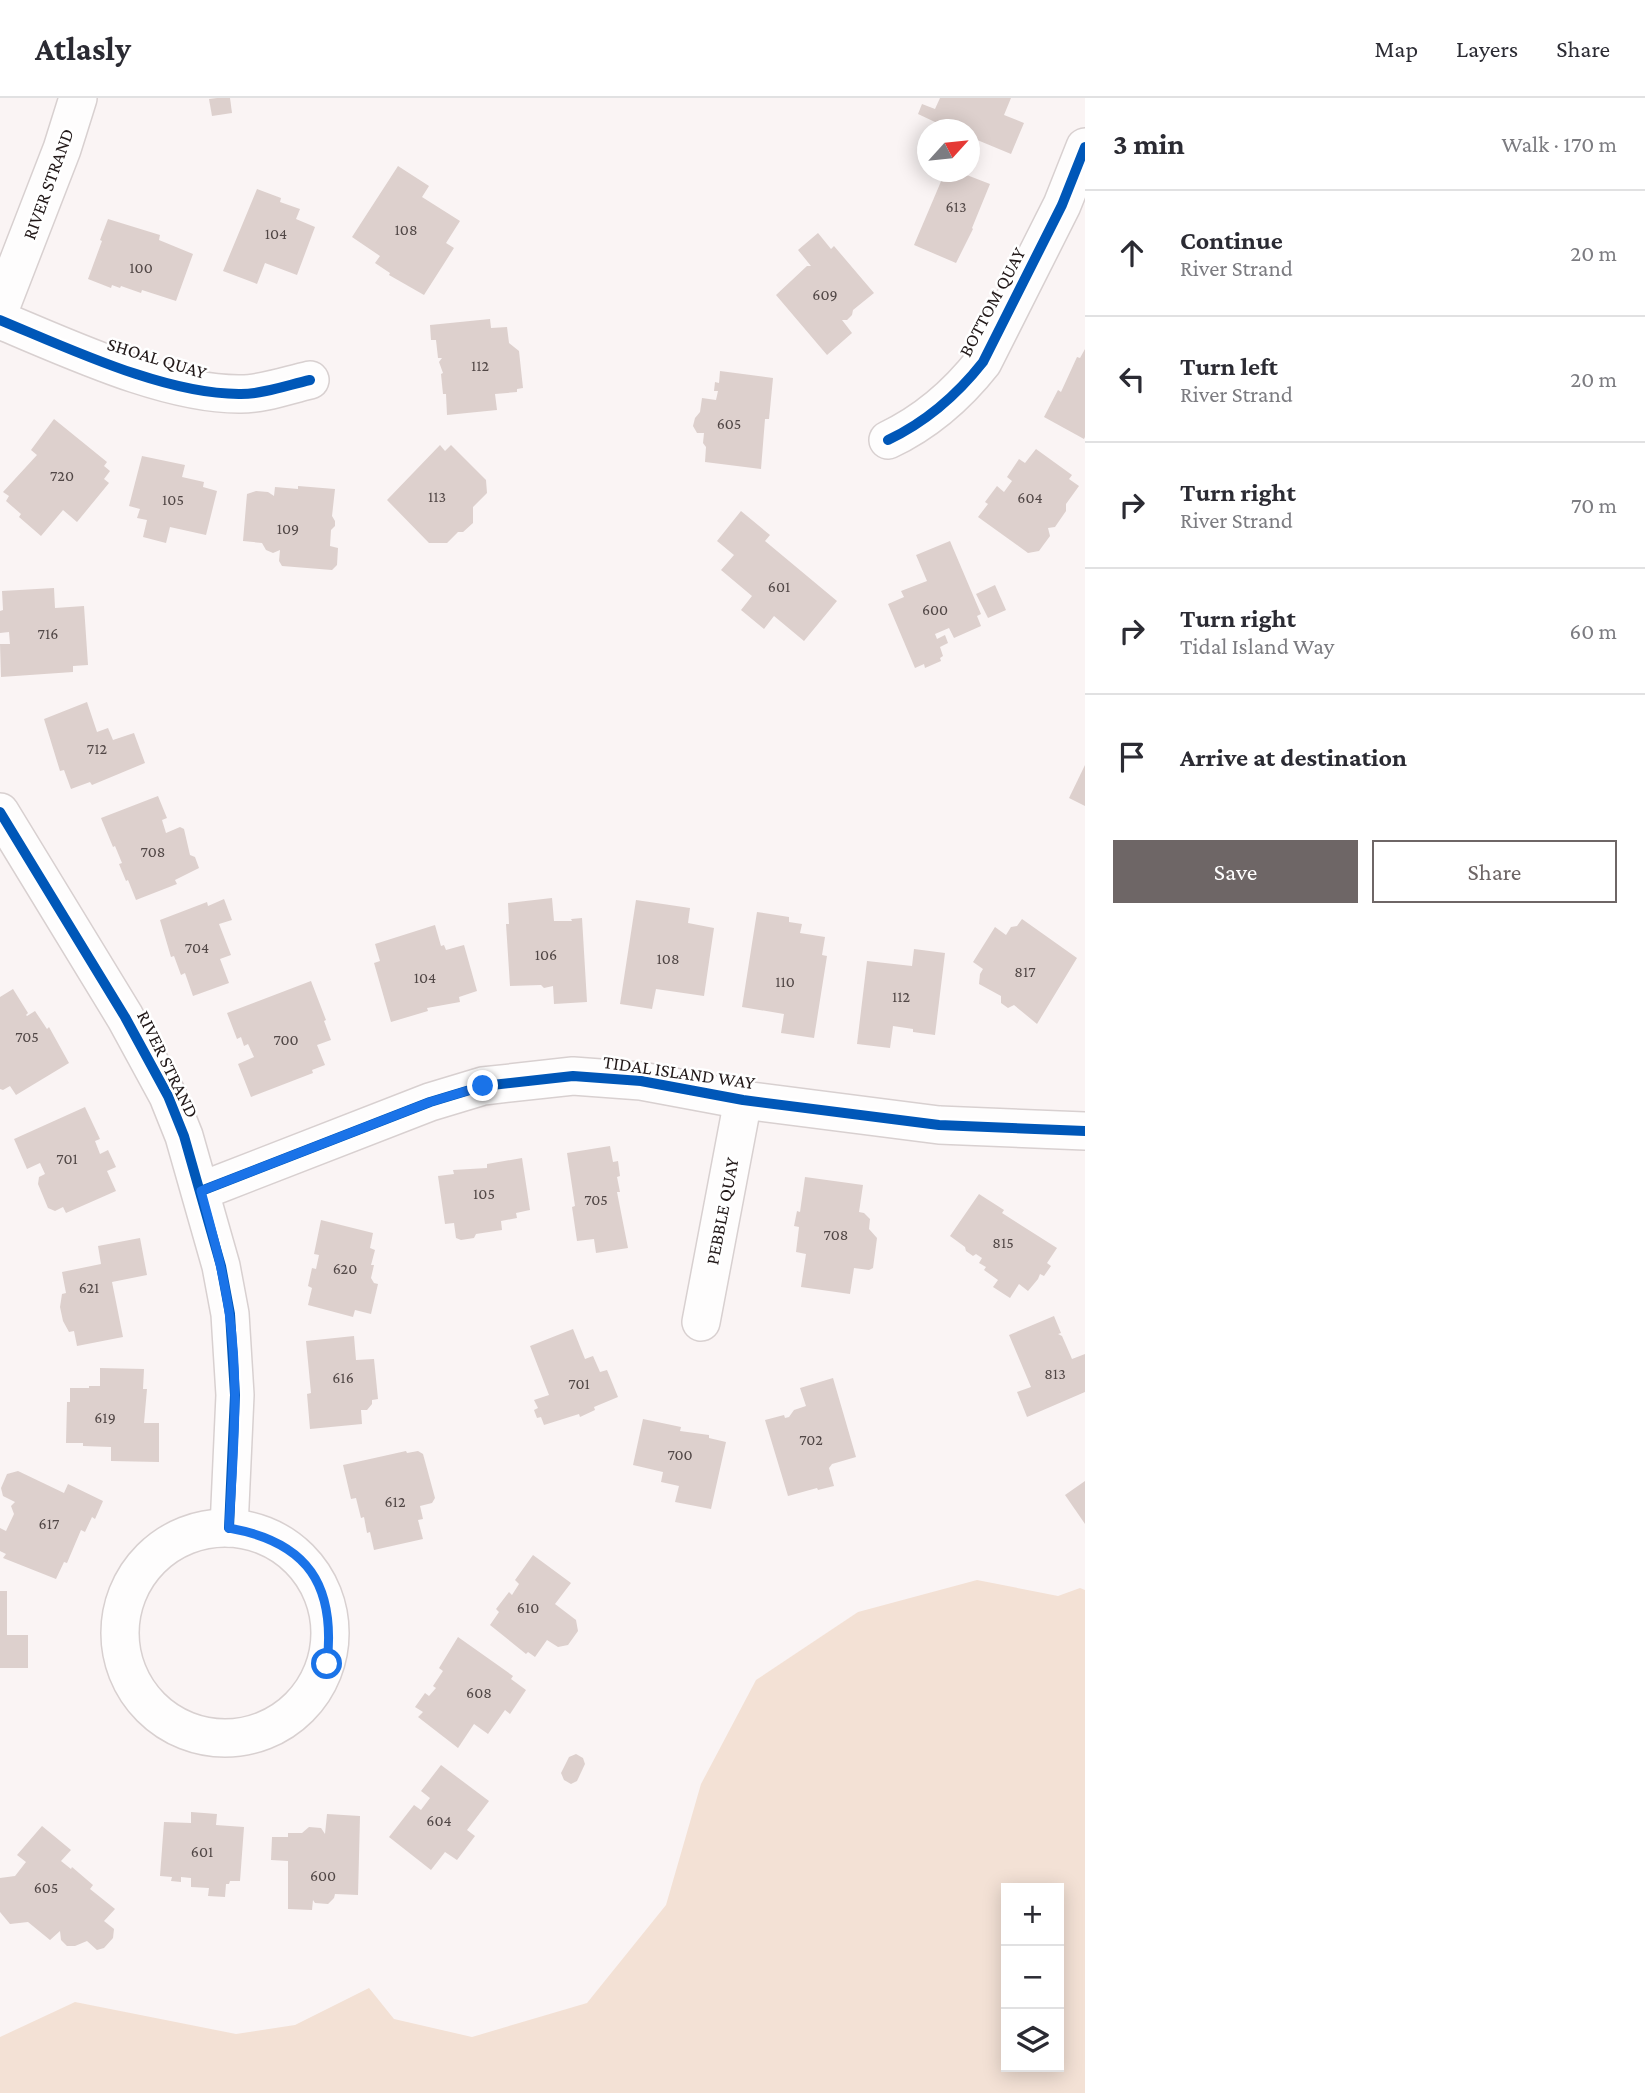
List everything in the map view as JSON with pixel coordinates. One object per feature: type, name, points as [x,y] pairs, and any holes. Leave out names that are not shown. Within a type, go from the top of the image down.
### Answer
[{"type":"street","name":"RIVER STRAND","points":[[0,309],[62,149],[78,98]]},
{"type":"street","name":"BOTTOM QUAY","points":[[888,440],[907,431],[939,408],[965,385],[983,362],[1062,205],[1085,147]]},
{"type":"street","name":"SHOAL QUAY","points":[[0,320],[133,372],[184,388],[243,394],[310,380]]},
{"type":"street","name":"RIVER STRAND","points":[[0,813],[125,1017],[168,1096],[201,1191],[221,1266],[230,1314],[235,1395],[229,1528]]},
{"type":"street","name":"TIDAL ISLAND WAY","points":[[201,1191],[430,1102],[483,1086],[573,1076],[641,1081],[743,1100],[939,1125],[1085,1131]]},
{"type":"street","name":"PEBBLE QUAY","points":[[701,1322],[743,1100]]},
{"type":"street","points":[[229,1528],[257,1533],[281,1544],[304,1561],[318,1584],[328,1611],[330,1638],[327,1664],[314,1690],[298,1710],[274,1727],[220,1739],[168,1722],[147,1703],[132,1682],[123,1654],[120,1629],[126,1601],[136,1577],[155,1556],[176,1539],[229,1528]]},
{"type":"shaded area","points":[[977,1580],[1058,1596],[1080,1588],[1085,1590],[1085,2093],[0,2093],[0,2037],[75,2002],[236,2034],[295,2025],[369,1988],[394,2019],[472,2037],[587,2003],[666,1905],[701,1784],[756,1680],[858,1612]]},
{"type":"building","points":[[230,98],[232,113],[212,116],[209,99]]},
{"type":"building","points":[[940,98],[1011,98],[1004,115],[1024,123],[1011,154],[980,141],[980,119],[929,119],[918,114],[922,104],[935,109]]},
{"type":"building","points":[[398,166],[429,186],[422,197],[460,221],[446,243],[454,248],[424,295],[389,275],[390,273],[375,263],[380,256],[352,237]]},
{"type":"building","points":[[980,180],[990,184],[973,229],[956,263],[914,245],[941,182]]},
{"type":"building","points":[[257,189],[300,209],[296,219],[315,227],[297,275],[265,263],[257,284],[223,271]]},
{"type":"building","points":[[108,219],[160,235],[159,240],[193,254],[176,301],[142,290],[141,293],[112,285],[111,288],[88,279]]},
{"type":"building","points":[[818,233],[831,249],[834,246],[874,293],[853,310],[847,320],[842,320],[852,333],[827,355],[776,295],[807,266],[811,266],[798,250]]},
{"type":"building","points":[[490,319],[491,328],[507,327],[509,343],[519,351],[523,388],[517,389],[517,392],[495,394],[497,410],[447,415],[443,373],[439,362],[442,358],[438,358],[436,340],[431,340],[430,325]]},
{"type":"building","points":[[1085,349],[1084,439],[1044,417],[1058,390],[1061,392],[1077,357],[1080,358]]},
{"type":"building","points":[[720,371],[773,378],[769,419],[765,419],[761,469],[705,462],[704,433],[697,433],[693,426],[700,412],[702,398],[716,400],[718,391],[714,391],[715,382],[719,383]]},
{"type":"building","points":[[54,419],[107,462],[104,466],[110,471],[104,479],[109,483],[77,522],[63,510],[41,536],[19,517],[21,514],[6,501],[9,496],[3,492],[37,455],[31,450]]},
{"type":"building","points":[[440,445],[445,451],[451,445],[486,480],[487,493],[473,507],[473,523],[463,532],[458,532],[447,543],[429,543],[387,500]]},
{"type":"building","points":[[1036,449],[1072,475],[1069,479],[1079,486],[1066,504],[1066,511],[1055,527],[1048,528],[1050,536],[1039,551],[1028,553],[978,517],[997,486],[1004,492],[1012,481],[1007,477],[1019,459],[1025,463]]},
{"type":"building","points":[[142,456],[185,465],[182,477],[204,482],[203,487],[217,491],[206,535],[170,527],[166,543],[143,537],[147,520],[137,518],[140,509],[129,506]]},
{"type":"building","points":[[298,486],[335,489],[332,516],[335,526],[331,530],[330,546],[338,548],[337,565],[332,570],[282,566],[279,561],[280,550],[273,553],[266,550],[262,543],[243,541],[247,494],[256,491],[268,492],[274,496],[275,487],[298,489]]},
{"type":"building","points":[[741,511],[770,535],[765,541],[837,601],[804,641],[774,616],[764,629],[741,610],[752,596],[721,570],[734,555],[717,541]]},
{"type":"building","points":[[950,541],[981,614],[977,616],[981,626],[954,638],[949,628],[935,634],[937,639],[945,635],[948,643],[940,647],[943,656],[941,661],[925,668],[924,664],[915,668],[888,604],[904,597],[901,591],[927,581],[916,555]]},
{"type":"building","points":[[995,585],[1006,610],[988,618],[976,594]]},
{"type":"building","points":[[54,588],[55,608],[84,606],[88,665],[73,666],[73,672],[1,677],[0,644],[10,644],[9,632],[0,633],[2,591]]},
{"type":"building","points":[[87,702],[97,732],[108,728],[113,740],[134,733],[145,763],[92,785],[90,782],[71,789],[64,770],[60,771],[44,719]]},
{"type":"building","points":[[1085,765],[1085,806],[1069,798]]},
{"type":"building","points":[[158,796],[167,818],[162,820],[166,833],[180,827],[184,829],[190,855],[195,857],[199,868],[175,880],[177,884],[136,900],[101,818]]},
{"type":"building","points":[[552,898],[554,921],[582,918],[587,1002],[554,1004],[553,986],[510,986],[506,924],[509,924],[508,903]]},
{"type":"building","points":[[224,899],[232,920],[219,924],[231,955],[220,959],[229,983],[193,996],[185,973],[181,975],[174,956],[171,957],[160,920],[207,902],[208,906]]},
{"type":"building","points":[[636,900],[690,908],[688,923],[714,928],[704,996],[656,989],[652,1009],[620,1004]]},
{"type":"building","points":[[757,912],[789,917],[789,922],[802,924],[800,933],[825,937],[822,955],[827,956],[814,1038],[781,1033],[784,1014],[742,1007]]},
{"type":"building","points":[[1022,919],[1077,958],[1037,1024],[1014,1005],[1008,1008],[1001,1003],[1001,996],[979,984],[983,969],[973,962],[995,927],[1006,935],[1011,927],[1017,926]]},
{"type":"building","points":[[435,925],[441,946],[444,945],[446,950],[464,945],[477,991],[459,997],[460,1002],[427,1008],[428,1011],[391,1022],[374,963],[380,961],[375,944]]},
{"type":"building","points":[[914,949],[945,953],[935,1035],[893,1026],[890,1048],[857,1044],[867,961],[912,966]]},
{"type":"building","points":[[311,981],[331,1040],[317,1045],[325,1065],[312,1070],[313,1073],[251,1097],[238,1064],[254,1057],[248,1044],[244,1046],[241,1037],[237,1039],[227,1013]]},
{"type":"building","points":[[13,989],[28,1013],[26,1015],[35,1011],[47,1029],[49,1027],[69,1063],[16,1095],[10,1086],[0,1089],[0,997]]},
{"type":"building","points":[[85,1107],[100,1139],[95,1141],[100,1154],[108,1150],[116,1167],[107,1171],[116,1191],[66,1213],[63,1207],[55,1211],[48,1208],[38,1184],[39,1177],[45,1174],[40,1163],[27,1169],[14,1139]]},
{"type":"building","points":[[610,1146],[613,1162],[618,1161],[620,1192],[617,1192],[628,1248],[596,1253],[594,1239],[577,1241],[567,1153]]},
{"type":"building","points":[[522,1158],[530,1210],[516,1213],[517,1218],[501,1221],[502,1230],[476,1234],[474,1238],[456,1238],[454,1223],[445,1224],[438,1176],[454,1174],[453,1170],[487,1168],[487,1164]]},
{"type":"building","points":[[805,1177],[863,1185],[859,1212],[870,1219],[869,1229],[877,1238],[873,1268],[854,1268],[850,1294],[801,1287],[806,1254],[796,1252],[799,1227],[794,1226],[797,1211],[800,1212]]},
{"type":"building","points":[[979,1194],[1004,1210],[1002,1213],[1057,1248],[1047,1263],[1051,1266],[1044,1276],[1040,1274],[1028,1291],[1019,1284],[1010,1298],[993,1287],[998,1280],[984,1270],[986,1267],[979,1263],[982,1258],[976,1254],[973,1256],[950,1236]]},
{"type":"building","points":[[321,1220],[373,1233],[370,1248],[375,1250],[371,1278],[378,1284],[371,1314],[355,1310],[353,1317],[308,1305],[312,1288],[308,1286],[312,1268],[316,1269],[319,1255],[314,1254]]},
{"type":"building","points":[[140,1238],[147,1275],[112,1282],[123,1337],[77,1346],[74,1331],[69,1332],[60,1307],[62,1294],[66,1293],[62,1272],[101,1264],[98,1246]]},
{"type":"building","points":[[1054,1316],[1061,1333],[1058,1334],[1062,1336],[1072,1359],[1085,1354],[1085,1392],[1027,1417],[1017,1392],[1031,1387],[1009,1335]]},
{"type":"building","points":[[573,1329],[585,1359],[593,1356],[600,1372],[607,1370],[618,1397],[594,1407],[595,1410],[580,1417],[579,1414],[544,1425],[541,1417],[537,1418],[534,1410],[538,1408],[534,1400],[549,1395],[530,1346]]},
{"type":"building","points":[[354,1336],[356,1360],[374,1359],[378,1399],[372,1400],[367,1410],[361,1410],[362,1424],[310,1429],[307,1394],[311,1393],[306,1341]]},
{"type":"building","points":[[100,1368],[144,1369],[143,1389],[147,1389],[144,1423],[159,1423],[159,1462],[111,1461],[111,1447],[66,1443],[70,1388],[100,1386]]},
{"type":"building","points":[[833,1378],[856,1457],[832,1464],[829,1468],[834,1486],[788,1496],[765,1420],[784,1415],[785,1418],[789,1417],[794,1410],[806,1406],[800,1388]]},
{"type":"building","points":[[643,1419],[681,1427],[680,1431],[709,1435],[709,1438],[726,1442],[711,1509],[675,1502],[679,1486],[661,1482],[663,1472],[633,1465]]},
{"type":"building","points":[[406,1451],[423,1454],[435,1498],[432,1503],[420,1506],[423,1519],[418,1520],[423,1539],[374,1550],[370,1532],[367,1533],[356,1498],[351,1499],[343,1465]]},
{"type":"building","points":[[18,1471],[64,1493],[68,1484],[103,1501],[95,1519],[92,1517],[85,1532],[81,1530],[67,1563],[64,1562],[56,1579],[3,1558],[6,1554],[0,1551],[0,1528],[6,1531],[14,1514],[11,1506],[15,1502],[3,1496],[1,1488],[7,1474]]},
{"type":"building","points":[[1085,1481],[1085,1524],[1065,1495]]},
{"type":"building","points":[[533,1555],[571,1583],[555,1604],[576,1620],[578,1631],[568,1645],[558,1647],[547,1640],[535,1657],[528,1652],[526,1654],[490,1625],[499,1612],[496,1609],[509,1592],[512,1595],[519,1584],[515,1580]]},
{"type":"building","points":[[0,1591],[7,1591],[7,1635],[28,1635],[28,1668],[0,1668]]},
{"type":"building","points":[[458,1637],[513,1676],[511,1679],[526,1690],[510,1714],[505,1710],[488,1734],[474,1724],[458,1748],[418,1717],[423,1712],[415,1707],[425,1693],[429,1696],[436,1688],[433,1686],[443,1671],[439,1668]]},
{"type":"building","points":[[576,1754],[583,1758],[585,1764],[577,1781],[571,1784],[564,1780],[561,1773],[569,1757]]},
{"type":"building","points":[[441,1765],[489,1801],[467,1830],[475,1836],[457,1860],[445,1852],[431,1870],[389,1837],[414,1805],[421,1810],[430,1798],[421,1791]]},
{"type":"building","points":[[191,1812],[217,1814],[216,1825],[244,1827],[240,1881],[226,1884],[225,1897],[208,1896],[209,1888],[191,1887],[191,1878],[181,1877],[181,1882],[171,1881],[172,1877],[160,1876],[164,1822],[191,1823]]},
{"type":"building","points":[[327,1814],[360,1816],[358,1895],[335,1894],[328,1904],[315,1903],[313,1900],[312,1910],[288,1909],[288,1861],[271,1860],[272,1837],[288,1837],[288,1833],[302,1833],[309,1827],[321,1828],[325,1834]]},
{"type":"building","points":[[42,1826],[71,1850],[61,1861],[93,1885],[90,1889],[115,1909],[104,1921],[114,1929],[113,1938],[104,1948],[97,1950],[87,1941],[67,1946],[61,1940],[60,1931],[50,1940],[28,1922],[10,1924],[0,1912],[0,1878],[15,1876],[26,1862],[17,1855]]},
{"type":"cycle path","points":[[888,440],[940,407],[963,386],[983,362],[1062,205],[1085,147]]},
{"type":"cycle path","points":[[0,320],[119,368],[182,387],[250,394],[310,380]]},
{"type":"cycle path","points":[[0,812],[125,1017],[168,1096],[184,1136],[221,1266],[230,1314],[235,1395],[229,1528]]},
{"type":"cycle path","points":[[201,1191],[430,1102],[483,1086],[573,1076],[641,1081],[743,1100],[939,1125],[1085,1131]]},
{"type":"route","points":[[327,1664],[330,1638],[328,1611],[318,1584],[304,1561],[281,1544],[257,1533],[229,1528],[235,1395],[230,1314],[221,1266],[201,1191],[430,1102],[483,1086]]}]
